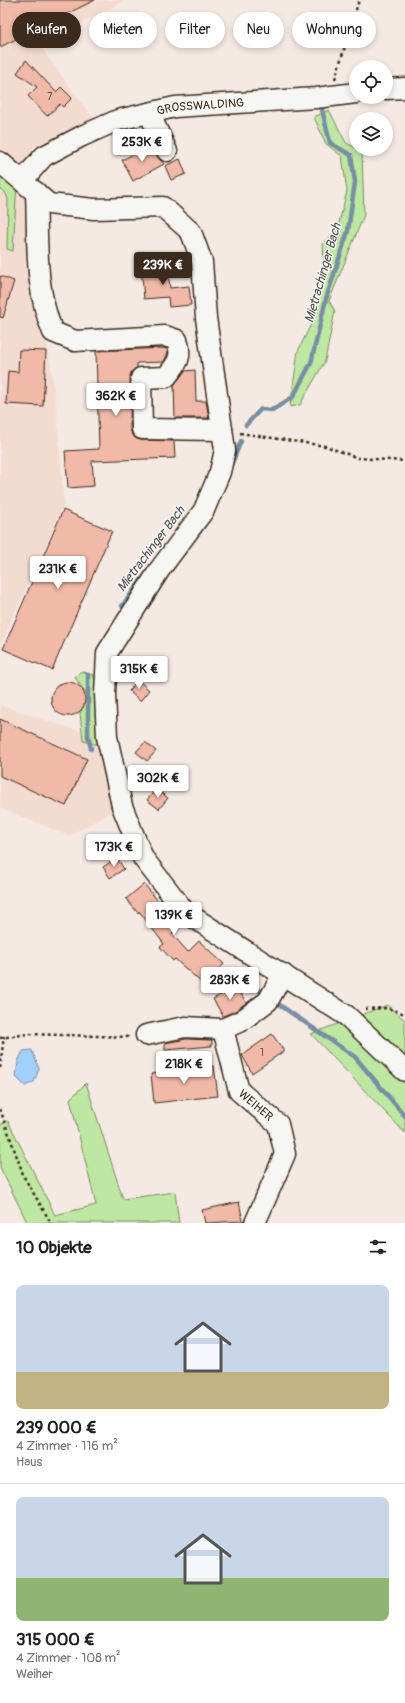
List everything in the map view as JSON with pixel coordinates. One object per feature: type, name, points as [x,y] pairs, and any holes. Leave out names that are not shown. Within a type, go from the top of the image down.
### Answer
[{"type":"street","points":[[393,89],[405,88]]},
{"type":"street","name":"GROSSWALDING","points":[[30,186],[44,156],[82,136],[118,120],[175,107],[330,97],[349,94]]},
{"type":"street","points":[[149,113],[167,151]]},
{"type":"street","points":[[0,162],[30,186],[49,204],[94,209],[162,207],[191,232],[202,262],[206,318],[225,450],[220,472],[204,510],[160,569],[107,652],[105,694],[107,737],[122,806],[142,858],[185,912],[275,988],[347,1016],[405,1071]]},
{"type":"street","points":[[30,186],[37,261],[45,313],[53,332],[75,341],[165,336],[178,340],[181,351],[177,364],[166,377],[141,378],[142,429],[222,430]]},
{"type":"street","points":[[146,1035],[185,1027],[223,1029],[241,1021],[275,988]]},
{"type":"street","name":"WEIHER","points":[[223,1029],[239,1092],[278,1124],[285,1154],[255,1223]]},
{"type":"path","points":[[330,97],[359,0]]},
{"type":"path","points":[[222,430],[325,446],[358,458],[405,461]]},
{"type":"path","points":[[347,1016],[367,1008],[387,1008],[405,1014]]},
{"type":"path","points":[[0,1038],[4,1036],[28,1034],[130,1038],[146,1035]]},
{"type":"path","points":[[0,1068],[4,1036]]},
{"type":"path","points":[[0,1109],[24,1177],[51,1223]]},
{"type":"shaded area","points":[[0,0],[126,0],[102,12],[89,12],[89,19],[81,23],[81,12],[12,12],[12,48],[42,48],[96,123],[33,147],[26,238],[36,318],[47,340],[57,412],[64,504],[0,646]]},
{"type":"shaded area","points":[[0,705],[101,738],[120,807],[69,836],[0,808]]},
{"type":"green space","points":[[329,110],[346,143],[349,144],[349,156],[362,156],[364,215],[329,301],[335,311],[325,361],[300,405],[290,407],[298,351],[314,318],[311,303],[324,264],[323,243],[336,234],[347,191],[342,156],[326,144],[314,117]]},
{"type":"green space","points":[[0,175],[17,182],[13,251],[7,249],[8,199],[5,192],[0,189]]},
{"type":"green space","points":[[81,671],[93,675],[98,687],[99,744],[83,741],[80,713],[86,702],[86,694],[75,677]]},
{"type":"green space","points":[[387,1005],[405,1020],[405,1133],[311,1034]]},
{"type":"green space","points":[[86,1083],[123,1199],[175,1192],[179,1223],[27,1222],[0,1167],[0,1125],[8,1121],[55,1215],[96,1205],[70,1099]]},
{"type":"water","points":[[32,1050],[39,1069],[34,1082],[25,1086],[16,1077],[18,1061],[23,1051]]},
{"type":"building","points":[[0,0],[95,0],[71,12],[12,12],[12,41],[0,47]]},
{"type":"building","points":[[26,60],[56,92],[61,87],[72,98],[63,107],[60,104],[47,116],[28,96],[37,87],[17,73]]},
{"type":"building","points":[[151,145],[157,156],[164,164],[133,181],[122,160]]},
{"type":"building","points":[[180,159],[186,174],[171,180],[165,166]]},
{"type":"building","points":[[167,263],[170,288],[189,286],[191,305],[169,307],[168,297],[144,299],[141,265]]},
{"type":"building","points":[[0,276],[14,281],[3,318],[0,317]]},
{"type":"building","points":[[167,349],[168,352],[164,362],[137,363],[137,368],[131,373],[130,429],[132,435],[141,440],[174,441],[175,458],[92,461],[94,486],[68,488],[65,451],[99,449],[96,351]]},
{"type":"building","points":[[19,350],[46,351],[43,406],[6,404],[8,371],[18,372]]},
{"type":"building","points":[[195,370],[196,401],[206,401],[209,418],[175,418],[174,385],[185,371]]},
{"type":"building","points":[[63,510],[112,531],[52,670],[3,649]]},
{"type":"building","points":[[138,680],[149,690],[140,701],[129,691]]},
{"type":"building","points":[[71,682],[78,684],[83,689],[85,699],[83,709],[78,714],[65,716],[58,714],[53,709],[51,696],[53,689],[58,684]]},
{"type":"building","points":[[0,719],[87,759],[66,806],[0,776]]},
{"type":"building","points":[[145,742],[156,751],[147,761],[136,752]]},
{"type":"building","points":[[156,789],[168,798],[159,809],[147,800]]},
{"type":"building","points":[[117,858],[124,869],[110,878],[103,867]]},
{"type":"building","points":[[144,884],[159,902],[161,900],[182,925],[172,934],[188,952],[199,941],[224,964],[204,985],[175,959],[173,961],[160,947],[164,944],[139,911],[138,913],[126,899]]},
{"type":"building","points":[[237,986],[246,1003],[235,1011],[223,1016],[213,999]]},
{"type":"building","points":[[272,1034],[284,1051],[252,1073],[242,1055]]},
{"type":"building","points":[[186,1039],[212,1040],[212,1046],[165,1050],[165,1043]]},
{"type":"building","points":[[214,1066],[218,1096],[154,1103],[151,1074]]},
{"type":"building","points":[[239,1202],[243,1221],[205,1223],[202,1210]]},
{"type":"waterway","name":"Mietrachinger Bach","points":[[246,425],[261,409],[272,410],[293,397],[311,363],[326,299],[348,231],[355,182],[351,155],[330,143],[321,105]]},
{"type":"waterway","name":"Mietrachinger Bach","points":[[230,468],[241,441]]},
{"type":"waterway","name":"Mietrachinger Bach","points":[[122,606],[145,575]]},
{"type":"waterway","name":"Mietrachinger Bach","points":[[88,675],[88,736],[91,749]]},
{"type":"waterway","name":"Mietrachinger Bach","points":[[249,984],[266,995]]},
{"type":"waterway","name":"Mietrachinger Bach","points":[[274,1001],[355,1057],[405,1116]]}]
